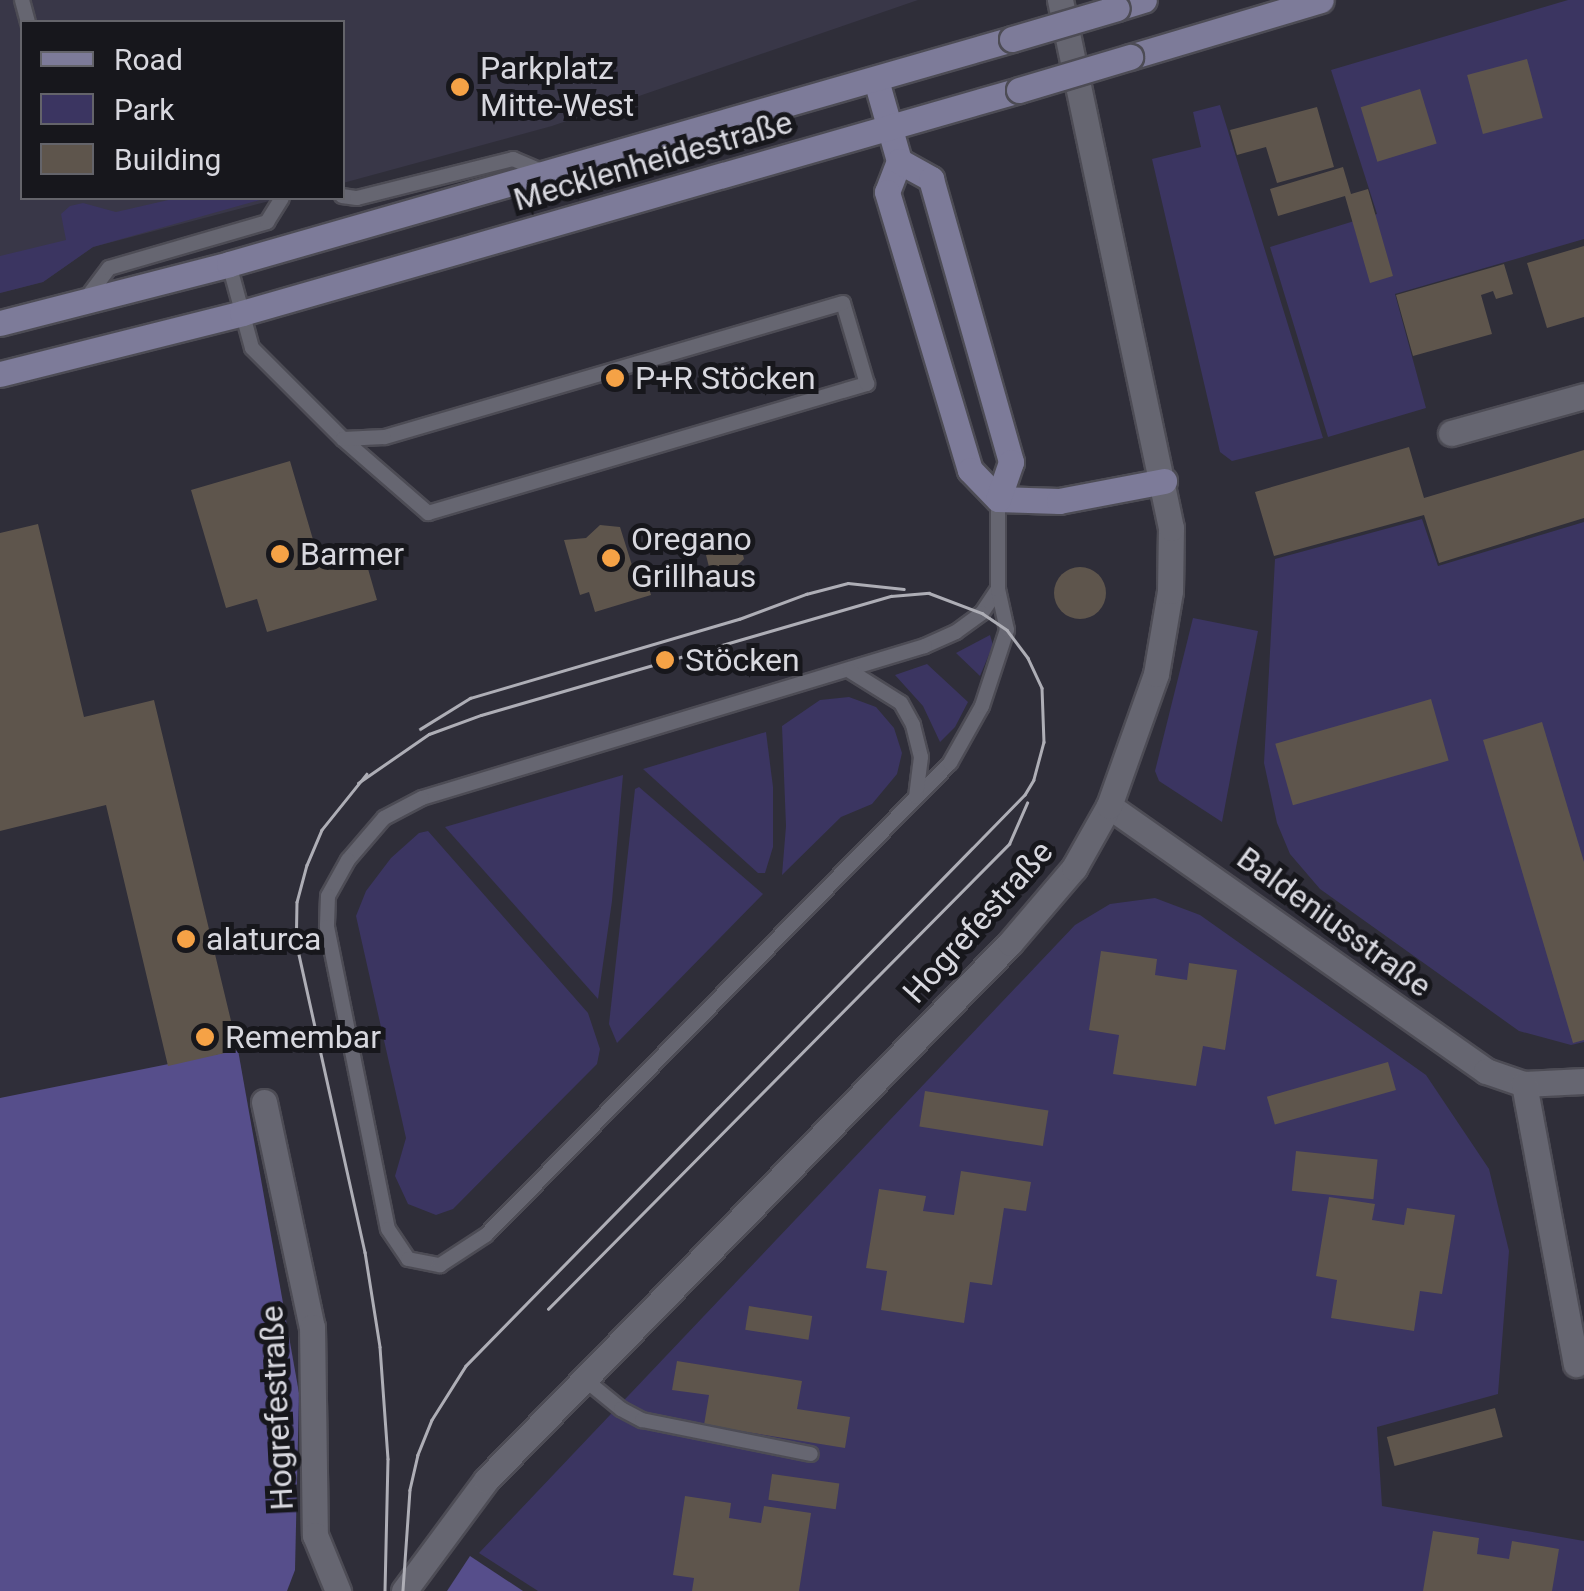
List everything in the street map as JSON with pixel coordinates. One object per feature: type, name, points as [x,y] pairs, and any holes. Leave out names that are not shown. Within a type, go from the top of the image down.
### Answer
[{"type":"main road","name":"Mecklenheidestraße","points":[[0,324],[229,264],[1144,0]]},
{"type":"main road","name":"Mecklenheidestraße","points":[[0,374],[242,312],[1322,0]]},
{"type":"main road","points":[[876,80],[898,161],[887,192],[970,470],[998,499],[1058,501],[1164,481]]},
{"type":"main road","points":[[898,161],[931,179],[1011,462],[998,499]]},
{"type":"street","name":"Hogrefestraße","points":[[404,1591],[486,1480],[1010,943],[1074,868],[1110,806],[1156,674],[1170,591],[1170,528],[1164,481],[1060,0]]},
{"type":"street","points":[[1451,433],[1584,396]]},
{"type":"street","name":"Baldeniusstraße","points":[[1110,806],[1486,1070],[1524,1084],[1584,1082]]},
{"type":"street","points":[[1524,1084],[1576,1364]]},
{"type":"street","name":"Hogrefestraße","points":[[264,1102],[312,1327],[315,1536],[338,1591]]},
{"type":"lane","points":[[345,196],[356,198],[512,159],[547,173]]},
{"type":"lane","points":[[84,301],[109,268],[268,222],[281,200]]},
{"type":"lane","points":[[229,264],[252,348],[343,440],[428,512],[867,384],[843,303],[384,437],[343,440]]},
{"type":"lane","points":[[998,499],[998,589],[1007,630],[982,706],[950,763],[486,1235],[440,1265],[408,1259],[388,1229],[331,958],[328,896],[348,860],[384,818],[422,798],[850,671],[956,632],[982,613],[998,589]]},
{"type":"lane","points":[[850,671],[900,703],[914,725],[920,758],[916,798]]},
{"type":"lane","points":[[583,1377],[620,1409],[642,1420],[811,1454]]},
{"type":"shaded area","name":"Parkplatz Mitte-West","points":[[0,0],[918,0],[552,126],[345,182],[345,20],[20,20],[20,200],[273,200],[93,247],[43,282],[0,293]]},
{"type":"shaded area","points":[[238,1050],[299,1393],[295,1570],[287,1591],[0,1591],[0,1098]]},
{"type":"shaded area","points":[[470,1556],[523,1591],[447,1591]]},
{"type":"green space","points":[[1568,0],[1584,0],[1584,239],[1395,294],[1426,408],[1328,437],[1270,247],[1377,214],[1331,70]]},
{"type":"green space","points":[[1220,105],[1323,438],[1232,461],[1220,452],[1152,159],[1201,147],[1193,112]]},
{"type":"green space","points":[[168,200],[260,200],[93,247],[43,282],[0,293],[0,256],[66,240],[61,214],[70,206],[83,203],[116,212]]},
{"type":"green space","points":[[1422,519],[1438,566],[1584,522],[1584,1042],[1571,1045],[1519,1031],[1320,889],[1290,854],[1277,823],[1264,763],[1275,559]]},
{"type":"green space","points":[[1193,618],[1258,631],[1222,822],[1159,781],[1155,771]]},
{"type":"green space","points":[[990,635],[993,645],[980,676],[956,653]]},
{"type":"green space","points":[[927,664],[968,702],[955,727],[940,742],[923,706],[895,675]]},
{"type":"green space","points":[[849,697],[876,707],[894,728],[902,753],[897,774],[872,804],[841,817],[782,875],[786,826],[782,726],[820,700]]},
{"type":"green space","points":[[766,732],[773,787],[773,847],[765,873],[758,873],[643,769]]},
{"type":"green space","points":[[623,775],[612,901],[598,999],[445,827]]},
{"type":"green space","points":[[639,787],[763,894],[617,1043],[609,1024],[635,789]]},
{"type":"green space","points":[[428,831],[588,1013],[600,1049],[597,1064],[453,1209],[436,1215],[408,1204],[395,1176],[406,1138],[356,916],[366,891],[391,858],[419,833]]},
{"type":"green space","points":[[1155,898],[1200,915],[1426,1075],[1489,1169],[1509,1251],[1498,1394],[1377,1427],[1382,1506],[1584,1541],[1584,1591],[538,1591],[479,1553],[1075,925],[1110,904]]},
{"type":"building","points":[[1527,59],[1543,118],[1483,134],[1467,75]]},
{"type":"building","points":[[1420,89],[1437,144],[1377,162],[1361,107]]},
{"type":"building","points":[[1317,107],[1334,167],[1277,183],[1266,147],[1237,155],[1230,130]]},
{"type":"building","points":[[1343,167],[1351,194],[1368,189],[1393,276],[1370,283],[1345,196],[1278,216],[1270,189]]},
{"type":"building","points":[[1584,246],[1584,317],[1547,328],[1527,263]]},
{"type":"building","points":[[1504,264],[1513,294],[1496,299],[1493,291],[1481,295],[1492,334],[1413,356],[1396,295]]},
{"type":"building","points":[[1409,447],[1424,498],[1584,450],[1584,518],[1439,563],[1424,515],[1274,556],[1255,492]]},
{"type":"building","points":[[290,461],[319,560],[362,548],[377,600],[267,632],[257,599],[226,608],[191,490]]},
{"type":"building","points":[[38,524],[84,717],[154,700],[238,1050],[168,1066],[106,805],[0,831],[0,533]]},
{"type":"building","points":[[600,525],[620,527],[636,578],[645,575],[651,595],[595,612],[589,592],[580,595],[564,540],[586,538]]},
{"type":"building","points":[[719,533],[739,539],[744,559],[729,573],[709,567],[704,547]]},
{"type":"building","points":[[1080,567],[1098,575],[1106,593],[1098,611],[1080,619],[1062,611],[1054,593],[1062,575]]},
{"type":"building","points":[[1431,699],[1449,761],[1293,805],[1275,744]]},
{"type":"building","points":[[1542,722],[1584,862],[1584,1040],[1573,1043],[1483,740]]},
{"type":"building","points":[[1101,951],[1157,959],[1155,975],[1187,980],[1189,963],[1237,970],[1225,1050],[1203,1046],[1196,1086],[1113,1074],[1119,1035],[1089,1030]]},
{"type":"building","points":[[1388,1062],[1396,1090],[1275,1125],[1267,1097]]},
{"type":"building","points":[[925,1091],[1048,1111],[1043,1146],[919,1127]]},
{"type":"building","points":[[1296,1151],[1378,1160],[1373,1199],[1292,1191]]},
{"type":"building","points":[[961,1171],[1031,1182],[1026,1211],[1004,1208],[992,1285],[970,1282],[964,1323],[881,1310],[887,1271],[866,1268],[879,1189],[926,1196],[923,1211],[954,1215]]},
{"type":"building","points":[[1329,1197],[1375,1204],[1372,1220],[1404,1225],[1407,1208],[1455,1215],[1442,1294],[1420,1291],[1414,1331],[1331,1318],[1337,1280],[1316,1276]]},
{"type":"building","points":[[749,1306],[812,1316],[808,1340],[745,1330]]},
{"type":"building","points":[[677,1361],[802,1381],[797,1409],[850,1417],[845,1448],[704,1425],[709,1395],[672,1390]]},
{"type":"building","points":[[1495,1408],[1503,1437],[1395,1466],[1387,1437]]},
{"type":"building","points":[[772,1474],[839,1483],[836,1509],[768,1500]]},
{"type":"building","points":[[685,1496],[731,1503],[729,1518],[761,1523],[764,1506],[811,1513],[799,1591],[692,1591],[694,1578],[673,1575]]},
{"type":"building","points":[[1433,1531],[1479,1538],[1477,1554],[1509,1559],[1512,1541],[1559,1549],[1552,1591],[1423,1591]]},
{"type":"tram line","points":[[420,729],[470,698],[739,619],[806,594],[848,583],[904,589]]},
{"type":"tram line","points":[[358,783],[429,734],[481,715],[891,596],[929,593],[982,613],[1007,630],[1028,658],[1042,688],[1044,742],[1034,780],[1025,795],[466,1366],[432,1420],[418,1455],[410,1490],[403,1591]]},
{"type":"tram line","points":[[367,774],[322,830],[307,865],[297,902],[296,941],[365,1252],[380,1347],[388,1459],[385,1591]]},
{"type":"tram line","points":[[548,1309],[1009,844],[1027,803]]},
{"type":"place","name":"Parkplatz Mitte-West","points":[[460,87]]},
{"type":"place","name":"P+R Stöcken","points":[[615,378]]},
{"type":"place","name":"Barmer","points":[[280,554]]},
{"type":"place","name":"Oregano Grillhaus","points":[[611,558]]},
{"type":"place","name":"Stöcken","points":[[665,660]]},
{"type":"place","name":"alaturca","points":[[186,939]]},
{"type":"place","name":"Remembar","points":[[205,1037]]}]
